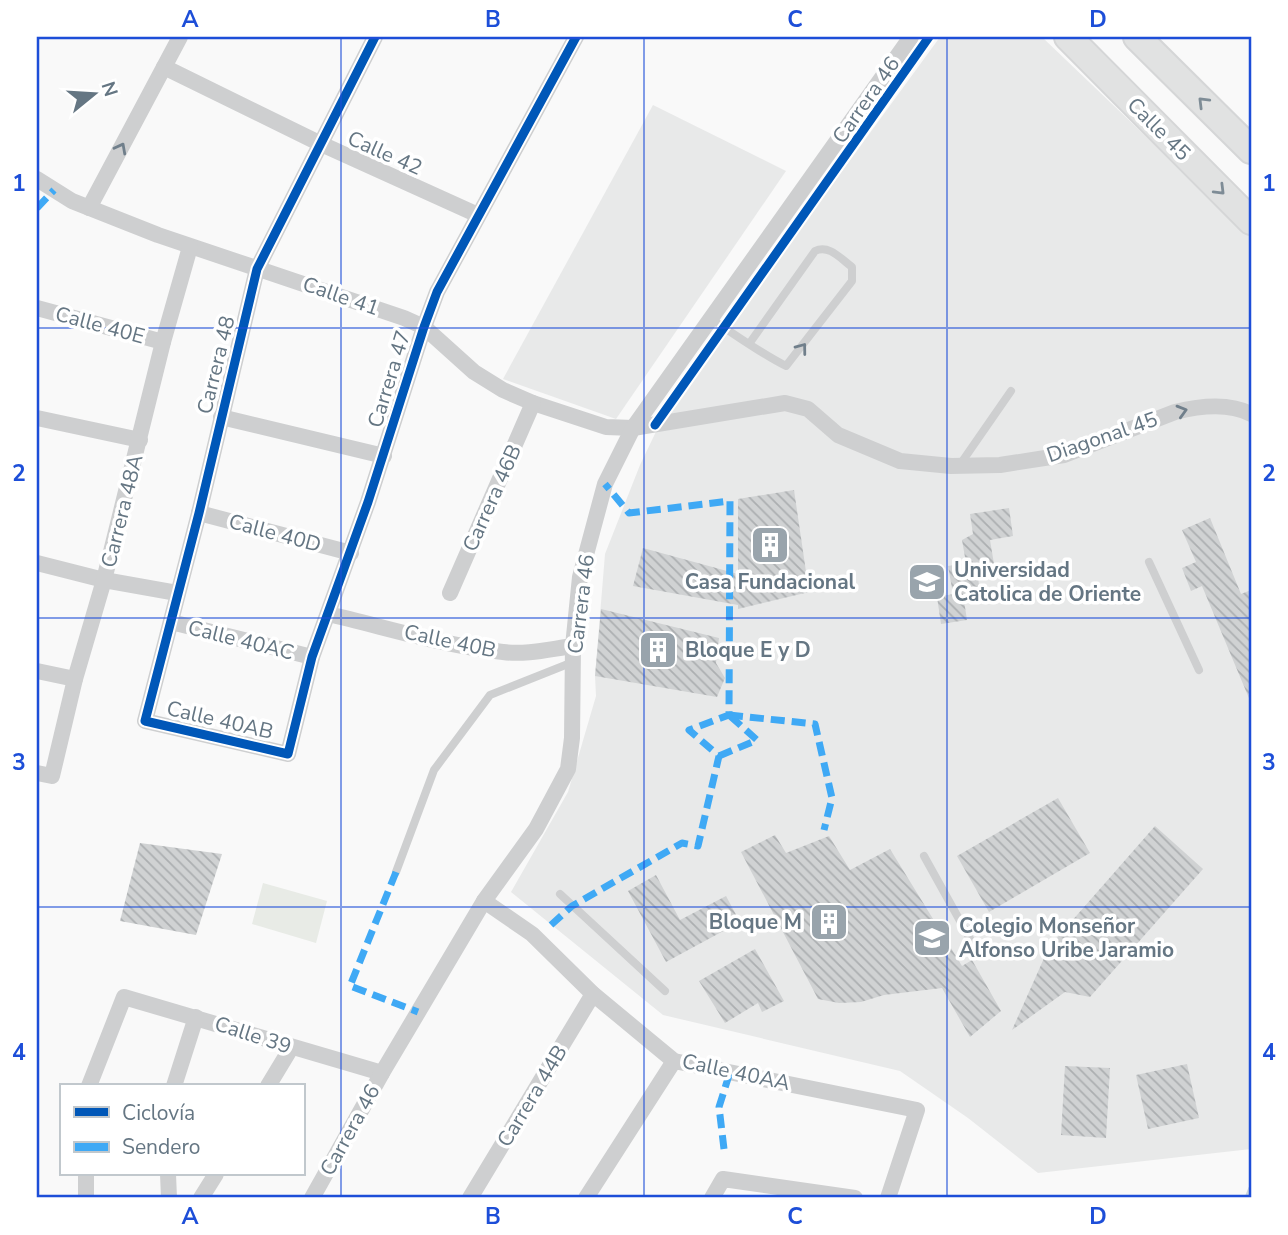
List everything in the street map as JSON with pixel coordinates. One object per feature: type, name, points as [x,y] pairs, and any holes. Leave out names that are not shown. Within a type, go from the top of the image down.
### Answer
[{"type":"main road","name":"Calle 45","points":[[1068,37],[1251,221]]},
{"type":"main road","points":[[1137,37],[1250,145]]},
{"type":"street","points":[[89,208],[180,37]]},
{"type":"street","name":"Carrera 48","points":[[145,720],[199,513],[257,269],[375,37]]},
{"type":"street","name":"Carrera 47","points":[[288,754],[312,657],[351,553],[437,292],[576,37]]},
{"type":"street","name":"Carrera 46","points":[[312,1198],[484,901],[536,829],[568,769],[572,738],[573,654],[580,577],[605,484],[633,428],[911,37]]},
{"type":"street","name":"Calle 42","points":[[164,67],[319,143],[478,215]]},
{"type":"street","name":"Calle 41","points":[[37,178],[72,201],[190,247],[353,299],[424,327],[474,372],[503,390],[606,427],[633,428]]},
{"type":"street","name":"Carrera 48A","points":[[44,774],[104,580],[163,342],[190,247]]},
{"type":"street","name":"Calle 40E","points":[[37,308],[163,342]]},
{"type":"street","name":"Carrera 46B","points":[[450,593],[534,403]]},
{"type":"street","name":"Diagonal 45","points":[[633,428],[785,403],[808,409],[838,435],[900,461],[1000,466],[1064,455],[1194,407],[1213,405],[1244,410],[1251,414]]},
{"type":"street","points":[[221,417],[384,456]]},
{"type":"street","points":[[37,418],[140,440]]},
{"type":"street","name":"Calle 40D","points":[[199,513],[351,553]]},
{"type":"street","name":"Calle 40AC","points":[[37,563],[104,580],[177,593]]},
{"type":"street","name":"Calle 40B","points":[[328,614],[504,652],[573,654]]},
{"type":"street","name":"Calle 40AC","points":[[171,622],[312,657]]},
{"type":"street","points":[[37,671],[75,679]]},
{"type":"street","name":"Calle 40AB","points":[[145,720],[288,754]]},
{"type":"street","name":"Calle 40AA","points":[[484,901],[532,934],[593,994],[674,1060],[917,1110],[888,1198]]},
{"type":"street","name":"Carrera 44B","points":[[470,1198],[593,994]]},
{"type":"street","name":"Calle 39","points":[[90,1084],[124,997],[382,1073]]},
{"type":"street","points":[[175,1084],[196,1017]]},
{"type":"street","points":[[269,1084],[291,1048]]},
{"type":"street","points":[[586,1198],[674,1060]]},
{"type":"street","points":[[86,1176],[86,1198]]},
{"type":"street","points":[[168,1176],[169,1198]]},
{"type":"street","points":[[201,1198],[215,1176]]},
{"type":"street","points":[[712,1198],[723,1179],[813,1195],[855,1198]]},
{"type":"lane","points":[[711,319],[749,344],[786,366],[852,281],[852,267],[829,249],[821,248],[816,251],[749,344]]},
{"type":"lane","points":[[959,466],[1010,391]]},
{"type":"lane","points":[[1149,562],[1199,670]]},
{"type":"lane","points":[[396,872],[434,770],[490,695],[573,654]]},
{"type":"lane","points":[[924,856],[974,946]]},
{"type":"lane","points":[[560,894],[665,991]]},
{"type":"shaded area","name":"Universidad Catolica de Oriente","points":[[940,37],[1042,37],[1251,237],[1251,1149],[1038,1173],[968,1118],[900,1071],[663,1015],[511,892],[568,792],[596,696],[595,676],[605,554],[640,465],[664,415]]},
{"type":"shaded area","points":[[653,105],[786,171],[616,419],[503,379]]},
{"type":"shaded area","points":[[263,883],[327,901],[316,943],[252,924]]},
{"type":"building","name":"Casa Fundacional","points":[[794,490],[809,592],[738,609],[738,605],[633,586],[643,548],[738,574],[738,499]]},
{"type":"building","points":[[1009,508],[1013,536],[990,540],[994,564],[976,566],[980,591],[963,594],[967,620],[941,624],[937,597],[953,594],[948,566],[966,563],[962,540],[973,534],[970,514]]},
{"type":"building","points":[[1210,518],[1241,594],[1251,590],[1251,703],[1202,586],[1191,591],[1182,568],[1196,562],[1182,530]]},
{"type":"building","name":"Bloque E y D","points":[[601,609],[719,638],[716,663],[725,678],[717,697],[595,676]]},
{"type":"building","points":[[1058,798],[1090,853],[989,912],[957,856]]},
{"type":"building","points":[[1155,826],[1203,869],[1090,997],[1065,992],[1012,1030],[1049,947]]},
{"type":"building","name":"Bloque M","points":[[775,835],[786,853],[829,836],[850,870],[890,849],[962,966],[972,960],[1001,1011],[970,1037],[942,988],[884,995],[861,1002],[839,1003],[818,999],[741,852]]},
{"type":"building","points":[[140,843],[222,854],[196,935],[120,921]]},
{"type":"building","points":[[656,875],[680,920],[726,896],[740,922],[666,962],[628,891]]},
{"type":"building","points":[[755,949],[784,1001],[762,1012],[758,1003],[725,1023],[699,981]]},
{"type":"building","points":[[1187,1064],[1199,1118],[1148,1129],[1136,1075]]},
{"type":"building","points":[[1065,1066],[1110,1068],[1106,1138],[1061,1135]]},
{"type":"waterway","points":[[1247,1198],[1251,1188]]},
{"type":"marked path","points":[[37,208],[54,190]]},
{"type":"marked path","points":[[551,925],[572,906],[682,843],[698,846],[719,756],[689,730],[729,715],[730,501],[629,513],[605,484]]},
{"type":"marked path","points":[[729,715],[815,724],[832,798],[824,830]]},
{"type":"marked path","points":[[719,756],[757,740],[729,715]]},
{"type":"marked path","points":[[396,872],[350,986],[418,1012]]},
{"type":"marked path","points":[[724,1149],[719,1107],[730,1072]]},
{"type":"cycle path","points":[[375,37],[257,269],[199,513],[145,721],[288,754],[312,657],[368,502],[437,292],[576,37]]},
{"type":"cycle path","points":[[655,425],[929,37]]},
{"type":"place","name":"Casa Fundacional","points":[[770,545]]},
{"type":"place","name":"Universidad Catolica de Oriente","points":[[927,582]]},
{"type":"place","name":"Bloque E y D","points":[[658,650]]},
{"type":"place","name":"Bloque M","points":[[829,922]]},
{"type":"place","name":"Colegio Monseñor Alfonso Uribe Jaramio","points":[[932,938]]}]
